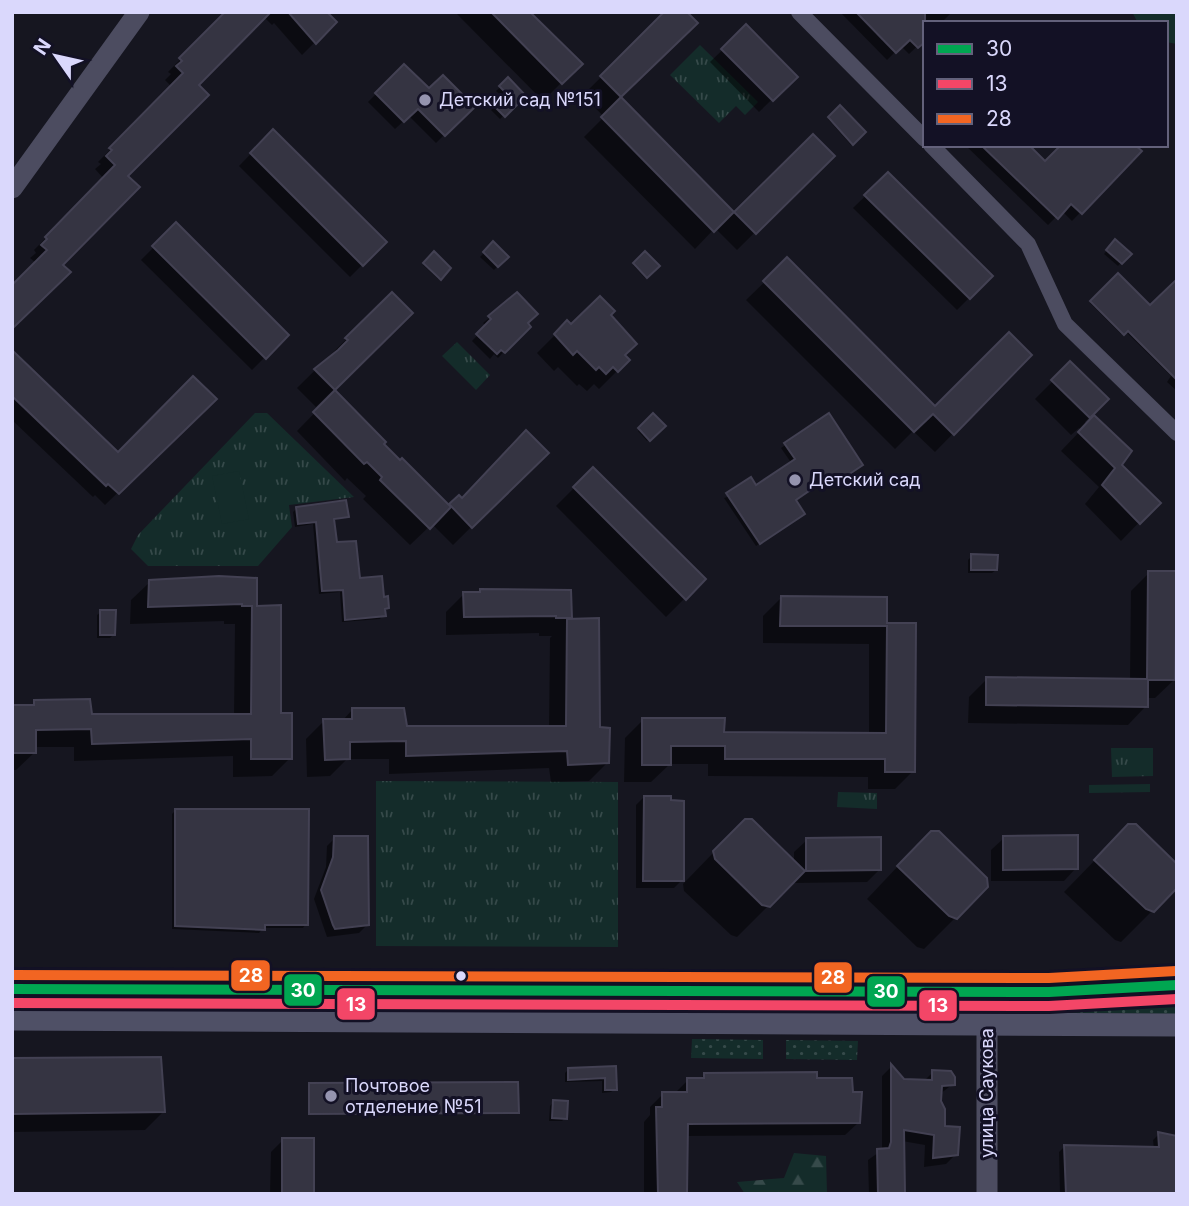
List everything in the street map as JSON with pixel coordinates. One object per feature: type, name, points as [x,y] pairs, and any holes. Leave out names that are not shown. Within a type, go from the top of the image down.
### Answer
[{"type":"main road","points":[[12,989],[987,992],[1130,990],[1177,985]]},
{"type":"main road","points":[[1126,1024],[1130,990]]},
{"type":"main road","points":[[12,1019],[1177,1025]]},
{"type":"street","points":[[12,188],[139,12]]},
{"type":"street","points":[[799,12],[923,137]]},
{"type":"street","points":[[933,147],[1028,244],[1065,324],[1177,433]]},
{"type":"street","name":"улица Саукова","points":[[987,992],[987,1194]]},
{"type":"green space","points":[[1132,12],[1177,12],[1177,44],[1168,42],[1168,21],[1137,21]]},
{"type":"green space","points":[[700,45],[758,102],[745,115],[736,106],[719,123],[670,75]]},
{"type":"green space","points":[[457,342],[490,375],[476,390],[442,356]]},
{"type":"green space","points":[[255,413],[267,413],[354,497],[289,505],[292,527],[258,566],[148,566],[131,549],[138,535]]},
{"type":"green space","points":[[239,471],[249,519],[222,524],[212,476]]},
{"type":"green space","points":[[1111,748],[1153,748],[1153,776],[1112,777]]},
{"type":"green space","points":[[376,781],[618,782],[618,947],[376,946]]},
{"type":"green space","points":[[1150,784],[1150,792],[1089,793],[1089,785]]},
{"type":"green space","points":[[838,792],[877,793],[877,809],[837,807]]},
{"type":"green space","points":[[1177,996],[1177,1014],[1014,1012],[1014,1003],[1101,1003]]},
{"type":"green space","points":[[12,1000],[955,1003],[955,1011],[12,1007]]},
{"type":"green space","points":[[692,1039],[763,1040],[763,1059],[691,1058]]},
{"type":"green space","points":[[786,1040],[858,1041],[857,1060],[786,1059]]},
{"type":"green space","points":[[794,1153],[826,1156],[827,1194],[745,1194],[737,1182],[784,1178]]},
{"type":"building","points":[[225,12],[271,12],[199,85],[209,95],[128,176],[140,187],[63,265],[71,272],[12,329],[12,285],[47,250],[41,245],[47,239],[45,237],[115,165],[106,156],[112,150],[109,148],[183,73],[176,66],[182,61],[179,58]]},
{"type":"building","points":[[288,12],[327,12],[337,22],[316,44]]},
{"type":"building","points":[[491,12],[530,12],[583,64],[562,84]]},
{"type":"building","points":[[664,12],[687,12],[698,23],[621,97],[600,76]]},
{"type":"building","points":[[856,12],[925,12],[923,44],[918,48],[910,40],[896,53]]},
{"type":"building","points":[[746,24],[798,77],[773,101],[721,49]]},
{"type":"building","name":"Детский сад №151","points":[[404,64],[429,88],[443,75],[475,107],[445,136],[418,109],[404,122],[375,93]]},
{"type":"building","points":[[508,77],[526,96],[505,117],[494,106],[506,93],[499,86]]},
{"type":"building","points":[[621,97],[734,212],[714,232],[601,117]]},
{"type":"building","points":[[840,105],[866,132],[853,145],[828,117]]},
{"type":"building","points":[[273,129],[387,242],[363,266],[250,153]]},
{"type":"building","points":[[813,134],[835,156],[756,234],[734,212]]},
{"type":"building","points":[[983,147],[1031,147],[1045,161],[1059,147],[1137,147],[1142,151],[1082,214],[1071,204],[1058,219]]},
{"type":"building","points":[[888,172],[993,276],[970,299],[864,195]]},
{"type":"building","points":[[176,222],[289,335],[266,359],[152,246]]},
{"type":"building","points":[[1115,239],[1132,254],[1122,264],[1106,250]]},
{"type":"building","points":[[493,241],[509,257],[498,267],[483,252]]},
{"type":"building","points":[[434,251],[451,268],[441,280],[423,263]]},
{"type":"building","points":[[645,251],[660,266],[647,278],[633,263]]},
{"type":"building","points":[[787,257],[935,406],[1009,332],[1032,355],[954,435],[933,414],[914,432],[763,281]]},
{"type":"building","points":[[1118,273],[1150,305],[1177,279],[1177,380],[1128,331],[1124,335],[1090,301]]},
{"type":"building","points":[[392,292],[413,313],[335,390],[314,369],[338,350],[348,340],[345,338]]},
{"type":"building","points":[[517,292],[538,314],[528,323],[531,327],[505,353],[501,350],[497,354],[476,334],[491,319],[488,316]]},
{"type":"building","points":[[600,296],[615,311],[611,315],[637,344],[625,355],[630,360],[618,372],[613,367],[606,374],[599,367],[596,370],[577,351],[573,355],[554,334],[567,320],[571,324]]},
{"type":"building","points":[[12,350],[118,452],[193,376],[217,399],[119,494],[108,484],[106,486],[12,396]]},
{"type":"building","points":[[1070,361],[1109,399],[1090,418],[1051,380]]},
{"type":"building","points":[[335,390],[386,442],[384,444],[400,460],[402,458],[451,507],[430,529],[380,480],[382,477],[367,462],[364,464],[313,412]]},
{"type":"building","points":[[653,413],[666,426],[650,441],[638,428]]},
{"type":"building","name":"Детский сад","points":[[829,413],[863,465],[836,483],[831,476],[796,500],[805,514],[760,544],[726,493],[751,477],[756,485],[795,459],[784,443]]},
{"type":"building","points":[[1094,415],[1132,451],[1122,465],[1161,503],[1140,524],[1102,485],[1115,468],[1078,432]]},
{"type":"building","points":[[526,430],[549,453],[472,528],[449,504],[459,495],[462,498]]},
{"type":"building","points":[[593,467],[706,579],[686,600],[573,487]]},
{"type":"building","points":[[346,500],[349,517],[334,519],[337,542],[356,541],[360,578],[382,576],[384,597],[388,596],[389,608],[385,609],[386,616],[345,620],[343,590],[322,591],[316,522],[298,524],[296,507]]},
{"type":"building","points":[[971,554],[998,555],[997,570],[971,570]]},
{"type":"building","points":[[1148,571],[1177,571],[1177,576],[1175,680],[1148,680],[1148,707],[986,705],[986,677],[1147,679]]},
{"type":"building","points":[[219,576],[257,578],[257,606],[281,605],[281,713],[292,713],[292,759],[251,759],[251,739],[92,744],[91,729],[36,730],[36,753],[12,753],[12,705],[34,705],[34,700],[90,699],[92,714],[251,714],[252,606],[148,607],[149,580]]},
{"type":"building","points":[[480,589],[571,590],[572,618],[464,617],[463,592],[480,592]]},
{"type":"building","points":[[781,596],[887,597],[887,623],[916,623],[915,772],[885,772],[885,759],[725,759],[725,746],[671,746],[671,765],[642,765],[642,718],[725,718],[724,732],[886,733],[887,626],[780,626]]},
{"type":"building","points":[[100,610],[116,610],[115,635],[100,635]]},
{"type":"building","points":[[599,618],[600,727],[610,728],[609,763],[568,765],[567,751],[406,756],[406,741],[350,742],[350,759],[325,760],[323,719],[352,719],[352,708],[404,708],[407,726],[566,726],[567,619]]},
{"type":"building","points":[[644,796],[671,796],[671,800],[684,801],[684,881],[643,881]]},
{"type":"building","points":[[175,809],[309,809],[308,925],[265,925],[265,930],[175,926]]},
{"type":"building","points":[[745,819],[752,819],[805,871],[770,907],[762,905],[715,859],[713,851]]},
{"type":"building","points":[[1128,824],[1136,824],[1177,864],[1177,888],[1154,912],[1146,909],[1094,860]]},
{"type":"building","points":[[931,831],[939,831],[987,878],[988,887],[957,919],[949,916],[897,866]]},
{"type":"building","points":[[1078,835],[1078,869],[1003,870],[1003,836]]},
{"type":"building","points":[[334,836],[368,836],[369,925],[335,929],[333,925],[321,890],[333,857]]},
{"type":"building","points":[[881,837],[881,870],[806,871],[806,838]]},
{"type":"building","points":[[161,1057],[165,1112],[12,1114],[12,1058]]},
{"type":"building","points":[[891,1064],[904,1079],[932,1080],[932,1070],[951,1071],[955,1077],[955,1085],[942,1086],[941,1101],[945,1109],[945,1126],[960,1127],[958,1155],[933,1158],[934,1135],[904,1130],[905,1194],[878,1194],[877,1149],[889,1148],[891,1142]]},
{"type":"building","points":[[616,1066],[617,1090],[605,1090],[605,1078],[568,1080],[568,1068]]},
{"type":"building","points":[[817,1072],[817,1078],[852,1078],[853,1092],[862,1092],[860,1123],[688,1124],[687,1194],[658,1194],[656,1107],[662,1107],[662,1092],[687,1092],[687,1078],[704,1078],[704,1073]]},
{"type":"building","points":[[518,1082],[519,1113],[309,1114],[309,1083]]},
{"type":"building","points":[[553,1100],[568,1101],[567,1119],[552,1118]]},
{"type":"building","points":[[1158,1132],[1177,1136],[1177,1194],[1066,1194],[1064,1145],[1159,1147]]},
{"type":"building","points":[[282,1138],[314,1138],[314,1194],[282,1194]]},
{"type":"transit line","name":"28","points":[[12,975],[1049,978],[1176,971]]},
{"type":"transit line","name":"30","points":[[12,989],[1049,992],[1177,985]]},
{"type":"transit line","name":"13","points":[[12,1003],[1049,1006],[1177,999]]},
{"type":"place","name":"Детский сад №151","points":[[425,100]]},
{"type":"place","name":"Детский сад","points":[[795,480]]},
{"type":"place","name":"Почтовое отделение №51","points":[[331,1096]]}]
